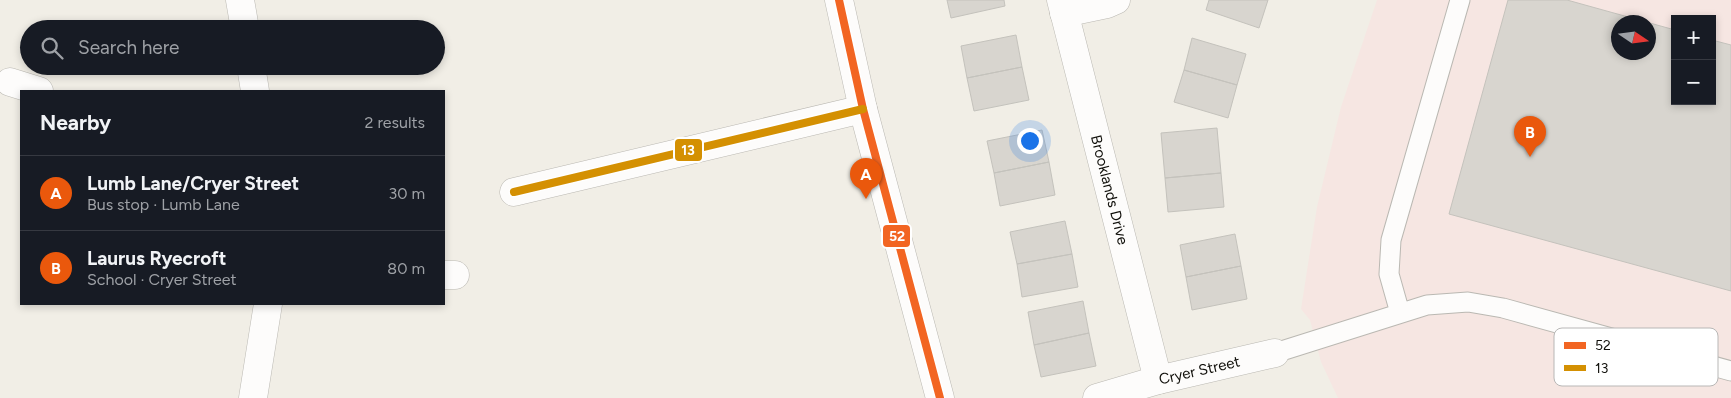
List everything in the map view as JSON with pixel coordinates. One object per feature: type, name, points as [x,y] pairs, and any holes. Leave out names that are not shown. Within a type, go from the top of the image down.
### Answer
[{"type":"street","points":[[240,0],[243,20]]},
{"type":"street","points":[[839,0],[863,109],[940,398]]},
{"type":"street","points":[[1063,7],[1107,4],[1116,0]]},
{"type":"street","name":"Brooklands Drive","points":[[1063,7],[1158,380]]},
{"type":"street","points":[[252,75],[255,90]]},
{"type":"street","points":[[10,82],[36,90]]},
{"type":"street","points":[[514,192],[863,109]]},
{"type":"street","points":[[253,398],[268,305]]},
{"type":"street","name":"Cryer Street","points":[[1097,398],[1158,380],[1275,353]]},
{"type":"lane","points":[[1400,314],[1388,274],[1391,240],[1460,0]]},
{"type":"lane","points":[[1275,353],[1427,305],[1447,303],[1468,302],[1490,306],[1572,328]]},
{"type":"lane","points":[[1718,367],[1731,371]]},
{"type":"shaded area","points":[[1377,0],[1731,0],[1731,398],[1338,398],[1321,362],[1310,320],[1301,309],[1317,207],[1341,107]]},
{"type":"building","points":[[947,0],[1004,0],[1005,6],[951,18]]},
{"type":"building","points":[[1209,0],[1268,0],[1259,28],[1206,10]]},
{"type":"building","points":[[1508,0],[1567,0],[1621,15],[1611,15],[1611,60],[1656,60],[1656,25],[1671,29],[1671,105],[1716,105],[1716,41],[1731,45],[1731,291],[1449,214]]},
{"type":"building","points":[[1016,35],[1022,67],[967,78],[961,46]]},
{"type":"building","points":[[1192,38],[1246,54],[1237,85],[1184,70]]},
{"type":"building","points":[[1022,67],[1029,100],[974,111],[967,78]]},
{"type":"building","points":[[1184,70],[1237,85],[1228,118],[1174,102]]},
{"type":"building","points":[[1217,128],[1221,173],[1165,178],[1161,133]]},
{"type":"building","points":[[1042,130],[1049,162],[994,173],[987,141]]},
{"type":"building","points":[[1049,162],[1055,195],[1000,206],[994,173]]},
{"type":"building","points":[[1221,173],[1224,207],[1168,212],[1165,178]]},
{"type":"building","points":[[1065,221],[1072,254],[1017,264],[1010,232]]},
{"type":"building","points":[[1235,234],[1241,266],[1186,277],[1180,245]]},
{"type":"building","points":[[1072,254],[1078,287],[1022,297],[1017,264]]},
{"type":"building","points":[[1241,266],[1247,299],[1192,310],[1186,277]]},
{"type":"building","points":[[1083,301],[1089,333],[1034,345],[1028,312]]},
{"type":"building","points":[[1089,333],[1096,366],[1041,377],[1034,345]]},
{"type":"transit line","name":"52","points":[[839,0],[863,109],[940,398]]},
{"type":"transit line","name":"13","points":[[514,192],[863,109]]},
{"type":"place","name":"Laurus Ryecroft","points":[[1530,157]]},
{"type":"place","name":"Lumb Lane/Cryer Street","points":[[866,199]]}]
